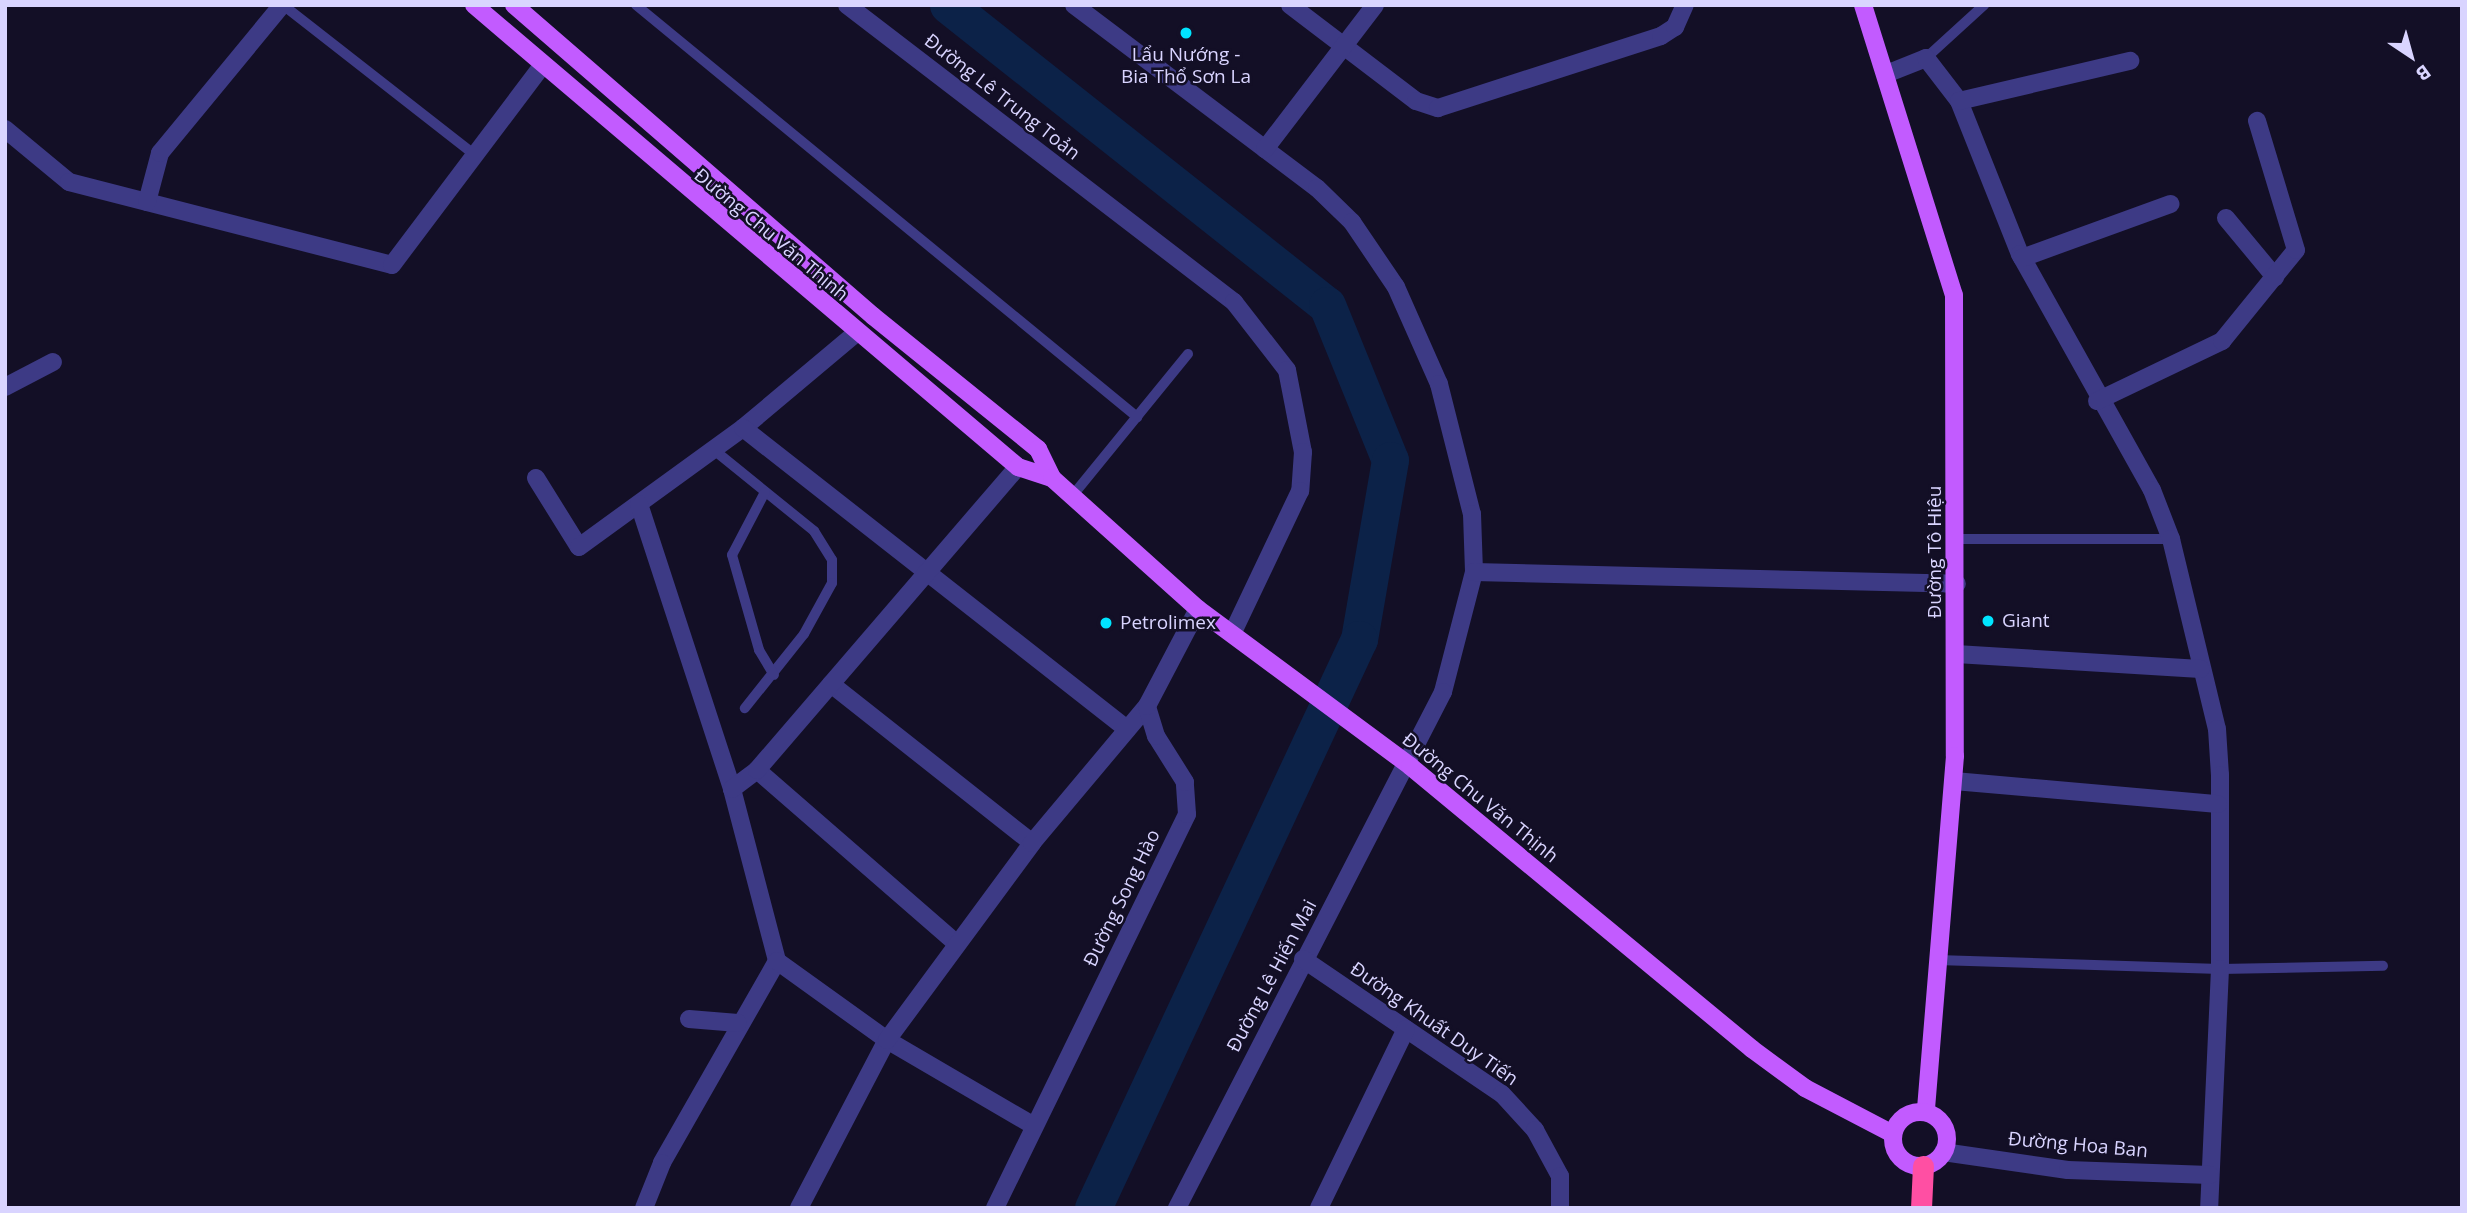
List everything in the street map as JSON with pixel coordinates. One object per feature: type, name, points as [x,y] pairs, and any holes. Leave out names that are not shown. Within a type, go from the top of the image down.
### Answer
[{"type":"highway","points":[[1921,1208],[1923,1166]]},
{"type":"main road","name":"Đường Chu Văn Thịnh","points":[[474,5],[855,334],[1018,467],[1052,478],[1198,609],[1409,766],[1752,1049],[1805,1088],[1893,1134]]},
{"type":"main road","name":"Đường Chu Văn Thịnh","points":[[514,5],[873,316],[1038,449],[1052,478]]},
{"type":"main road","name":"Đường Tô Hiệu","points":[[1863,5],[1954,295],[1957,539],[1954,781],[1926,1112]]},
{"type":"main road","points":[[1926,1112],[1945,1128],[1944,1152],[1923,1166],[1900,1157],[1893,1134],[1905,1116],[1926,1112]]},
{"type":"street","points":[[147,202],[160,153],[283,5]]},
{"type":"street","name":"Đường Lê Trung Toản","points":[[847,5],[1234,302],[1287,370],[1303,452],[1300,491],[1232,634]]},
{"type":"street","name":"Đường Lê Hiến Mai","points":[[1074,5],[1265,149],[1352,222],[1407,308],[1455,434],[1472,514],[1474,572],[1457,655],[1409,766],[1303,959],[1177,1208]]},
{"type":"street","points":[[1290,5],[1416,101],[1437,108],[1661,36],[1675,27],[1685,5]]},
{"type":"street","points":[[1265,149],[1375,5]]},
{"type":"street","points":[[1886,74],[1926,58],[1959,101],[2022,258],[2097,401],[2152,490],[2171,539],[2200,669],[2217,729],[2220,970],[2209,1208]]},
{"type":"street","points":[[1959,101],[2130,61]]},
{"type":"street","points":[[5,129],[69,182],[392,265],[542,66]]},
{"type":"street","points":[[2097,401],[2222,341],[2275,277],[2298,243],[2258,121]]},
{"type":"street","points":[[2022,258],[2170,204]]},
{"type":"street","points":[[2226,218],[2275,277]]},
{"type":"street","points":[[536,478],[579,548],[743,428],[855,334]]},
{"type":"street","points":[[5,387],[52,362]]},
{"type":"street","points":[[743,428],[927,568],[1127,729]]},
{"type":"street","points":[[732,789],[757,771],[927,568],[1018,467]]},
{"type":"street","points":[[639,504],[732,789],[777,961],[887,1040],[1034,1126]]},
{"type":"street","points":[[1474,572],[1957,584]]},
{"type":"street","points":[[799,1208],[887,1040],[1032,843],[1147,706],[1198,609]]},
{"type":"street","points":[[1956,654],[2200,669]]},
{"type":"street","points":[[831,684],[1032,843]]},
{"type":"street","name":"Đường Song Hào","points":[[995,1208],[1187,814],[1185,782],[1156,736],[1147,706]]},
{"type":"street","points":[[757,771],[956,943]]},
{"type":"street","points":[[1954,781],[2218,804]]},
{"type":"street","name":"Đường Khuất Duy Tiến","points":[[1303,959],[1503,1094],[1535,1129],[1560,1176],[1560,1208]]},
{"type":"street","points":[[644,1208],[738,1023],[777,961]]},
{"type":"street","points":[[689,1019],[738,1023]]},
{"type":"street","points":[[1319,1208],[1406,1029]]},
{"type":"street","name":"Đường Hoa Ban","points":[[1944,1152],[2068,1170],[2210,1175]]},
{"type":"lane","points":[[283,5],[475,155]]},
{"type":"lane","points":[[636,5],[1137,417]]},
{"type":"lane","points":[[1926,58],[1984,5]]},
{"type":"lane","points":[[1073,495],[1188,354]]},
{"type":"lane","points":[[714,450],[824,541],[832,560],[832,583],[774,675],[745,708]]},
{"type":"lane","points":[[765,492],[732,555],[759,650],[774,675]]},
{"type":"lane","points":[[1957,539],[2171,539]]},
{"type":"lane","points":[[1937,960],[2220,970],[2383,966]]},
{"type":"waterway","points":[[948,5],[1327,305],[1390,460],[1359,639],[1093,1208]]},
{"type":"place","name":"Lẩu Nướng - Bia Thổ Sơn La","points":[[1186,33]]},
{"type":"place","name":"Giant","points":[[1988,621]]},
{"type":"place","name":"Petrolimex","points":[[1106,623]]}]
